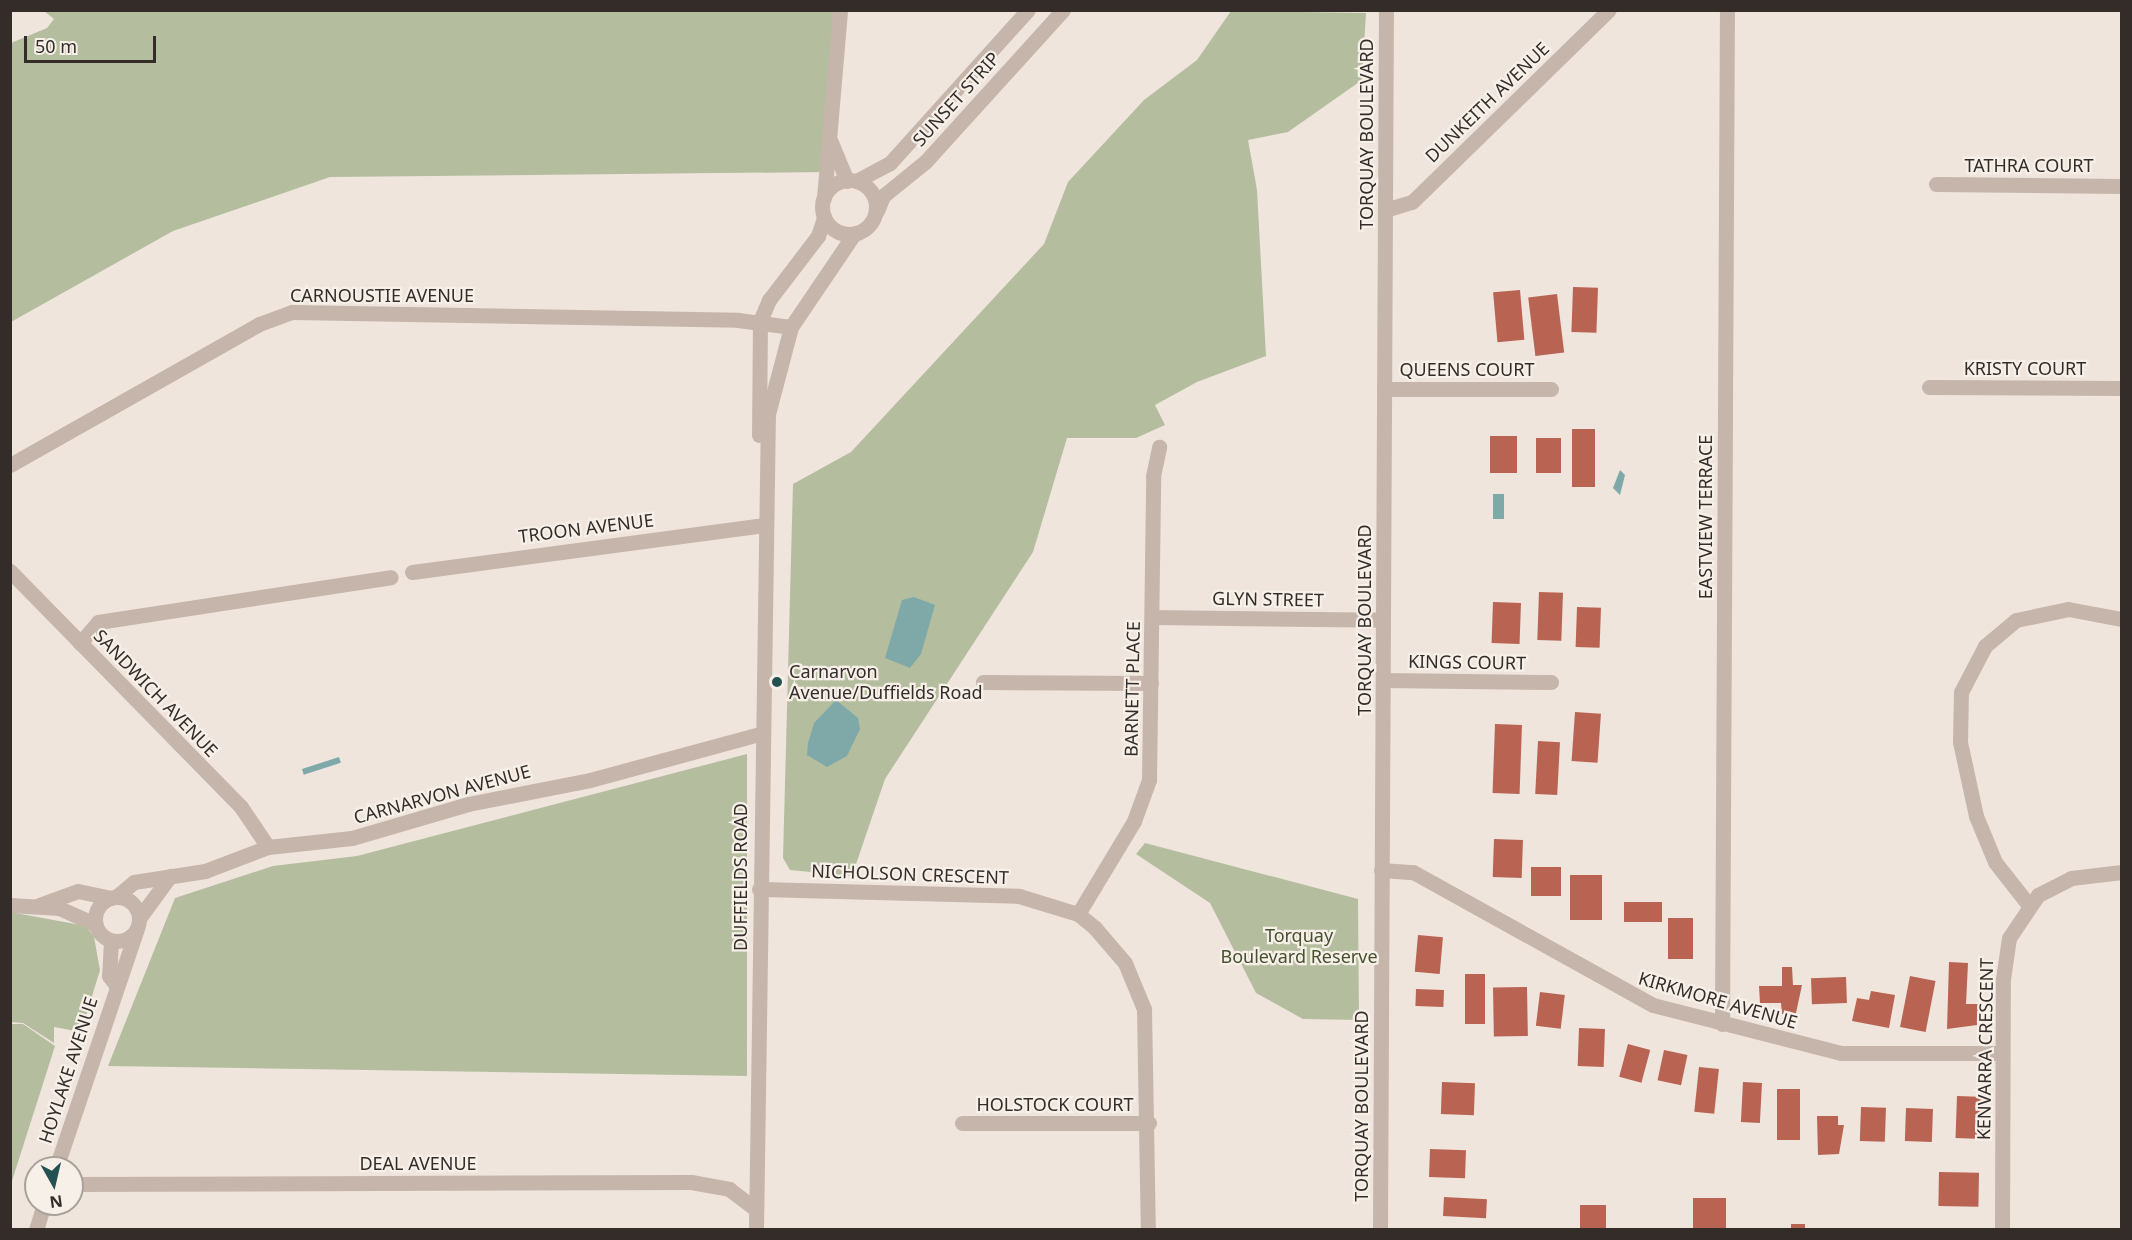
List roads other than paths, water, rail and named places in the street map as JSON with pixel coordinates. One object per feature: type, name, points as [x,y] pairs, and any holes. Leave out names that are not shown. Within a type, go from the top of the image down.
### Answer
[{"type":"street","points":[[840,10],[824,217],[840,232],[854,234]]},
{"type":"street","name":"SUNSET STRIP","points":[[824,198],[833,186],[853,181],[891,163],[1028,10]]},
{"type":"street","name":"SUNSET STRIP","points":[[854,234],[868,226],[883,196],[926,161],[1064,10]]},
{"type":"street","name":"TORQUAY BOULEVARD","points":[[1380,1230],[1386,10]]},
{"type":"street","name":"DUNKEITH AVENUE","points":[[1385,210],[1412,202],[1609,10]]},
{"type":"street","name":"EASTVIEW TERRACE","points":[[1722,1024],[1728,10]]},
{"type":"street","points":[[829,133],[853,181],[874,195],[877,211]]},
{"type":"street","name":"TATHRA COURT","points":[[1936,184],[2121,186]]},
{"type":"street","name":"DUFFIELDS ROAD","points":[[766,525],[756,400],[760,321],[769,300],[818,236],[824,217]]},
{"type":"street","name":"DUFFIELDS ROAD","points":[[756,1230],[759,734],[768,414],[791,327],[854,234]]},
{"type":"street","name":"CARNOUSTIE AVENUE","points":[[10,465],[279,315],[760,321],[791,327]]},
{"type":"street","name":"KRISTY COURT","points":[[1929,387],[2121,388]]},
{"type":"street","name":"QUEENS COURT","points":[[1384,389],[1551,389]]},
{"type":"street","name":"BARNETT PLACE","points":[[1078,914],[1143,801],[1152,752],[1153,476],[1159,447]]},
{"type":"street","name":"TROON AVENUE","points":[[412,572],[766,525]]},
{"type":"street","name":"SANDWICH AVENUE","points":[[10,571],[241,807],[268,847]]},
{"type":"street","points":[[80,643],[98,622],[391,577]]},
{"type":"street","points":[[2121,619],[2068,609],[2016,620],[1985,646],[1961,692],[1960,742],[1976,816],[1995,862],[2028,904],[2072,878],[2121,872]]},
{"type":"street","name":"GLYN STREET","points":[[1152,617],[1383,620]]},
{"type":"street","name":"KINGS COURT","points":[[1383,680],[1551,682]]},
{"type":"street","points":[[983,682],[1151,683]]},
{"type":"street","name":"CARNARVON AVENUE","points":[[113,897],[134,882],[205,871],[268,847],[352,838],[468,804],[590,780],[759,734]]},
{"type":"street","name":"KIRKMORE AVENUE","points":[[1381,870],[1413,872],[1623,993],[1722,1024],[1841,1053],[2002,1053]]},
{"type":"street","points":[[10,905],[39,905],[95,924],[111,941],[125,940],[170,876]]},
{"type":"street","name":"NICHOLSON CRESCENT","points":[[759,890],[994,894],[1038,900],[1078,914],[1110,944],[1136,984],[1149,1035],[1148,1230]]},
{"type":"street","points":[[39,905],[78,891],[129,900],[138,924]]},
{"type":"street","points":[[95,924],[96,910],[113,897]]},
{"type":"street","name":"KENVARRA CRESCENT","points":[[2002,1230],[2004,958],[2028,904]]},
{"type":"street","name":"HOYLAKE AVENUE","points":[[60,1156],[138,924]]},
{"type":"street","name":"HOYLAKE AVENUE","points":[[111,941],[109,976],[116,985]]},
{"type":"street","name":"HOLSTOCK COURT","points":[[962,1123],[1149,1123]]},
{"type":"street","name":"DEAL AVENUE","points":[[84,1184],[691,1182],[729,1189],[756,1209]]},
{"type":"water","points":[[1620,470],[1625,475],[1620,495],[1613,488]]},
{"type":"water","points":[[1493,494],[1504,494],[1504,519],[1493,519]]},
{"type":"water","points":[[914,597],[935,605],[921,654],[910,668],[885,658],[902,600]]},
{"type":"water","points":[[836,700],[858,718],[860,729],[847,756],[827,767],[807,755],[808,743],[814,723]]},
{"type":"water","points":[[339,757],[341,763],[304,775],[302,769]]},
{"type":"place","name":"Carnarvon Avenue/Duffields Road","points":[[777,682]]},
{"type":"park label","name":"Torquay Boulevard Reserve","points":[[1299,946]]}]
